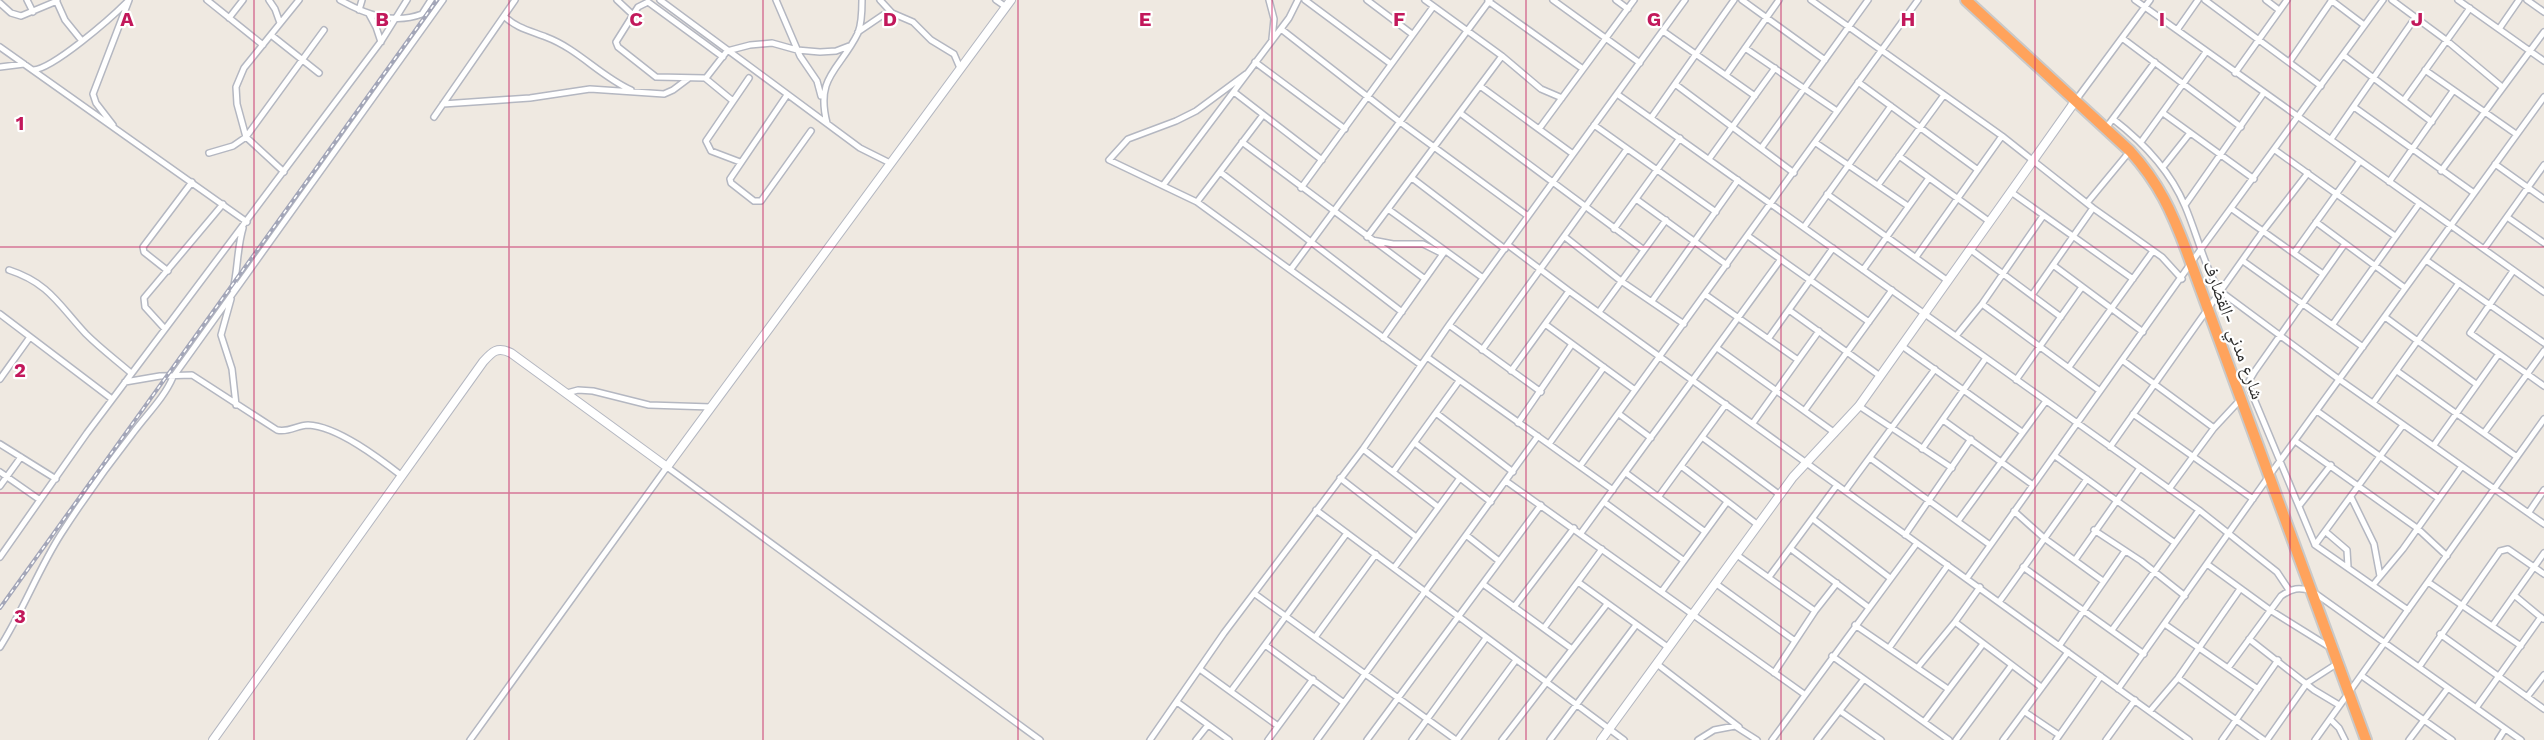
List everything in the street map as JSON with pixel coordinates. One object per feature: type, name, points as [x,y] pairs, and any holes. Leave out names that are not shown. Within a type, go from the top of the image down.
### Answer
[{"type":"highway","name":"شارع مدني -القضارف","points":[[1965,0],[2076,100],[2110,124],[2162,192],[2192,264],[2366,740]]},
{"type":"main road","points":[[213,740],[483,362],[494,350],[502,349],[511,353],[668,467],[1011,0]]},
{"type":"main road","points":[[1602,740],[1780,495],[1859,406],[2076,100]]},
{"type":"street","points":[[27,0],[33,12]]},
{"type":"street","points":[[33,70],[44,68],[82,41],[129,0]]},
{"type":"street","points":[[116,129],[96,104],[93,94],[129,0]]},
{"type":"street","points":[[207,0],[263,45]]},
{"type":"street","points":[[229,18],[243,0]]},
{"type":"street","points":[[269,0],[278,13],[280,23]]},
{"type":"street","points":[[284,172],[246,137],[237,104],[237,81],[244,68],[299,0]]},
{"type":"street","points":[[340,0],[369,14],[396,19],[422,14],[431,0]]},
{"type":"street","points":[[359,10],[362,0]]},
{"type":"street","points":[[1,554],[131,373],[381,42],[407,0]]},
{"type":"street","points":[[0,647],[59,536],[134,431],[162,396],[173,376],[443,0]]},
{"type":"street","points":[[434,117],[515,0]]},
{"type":"street","points":[[617,0],[633,15]]},
{"type":"street","points":[[660,0],[860,148],[890,163]]},
{"type":"street","points":[[776,0],[797,50],[817,81],[827,124]]},
{"type":"street","points":[[858,33],[862,0]]},
{"type":"street","points":[[880,0],[892,13],[913,22],[932,40],[949,50],[956,57],[960,68]]},
{"type":"street","points":[[996,0],[1006,7]]},
{"type":"street","points":[[1269,0],[1274,20],[1272,40]]},
{"type":"street","points":[[1164,184],[1281,29],[1298,0]]},
{"type":"street","points":[[1305,0],[1391,64]]},
{"type":"street","points":[[1367,0],[1412,34]]},
{"type":"street","points":[[1425,0],[1502,56],[1541,89],[1562,98]]},
{"type":"street","points":[[1553,0],[1640,63]]},
{"type":"street","points":[[1616,0],[1628,9]]},
{"type":"street","points":[[1539,129],[1634,0]]},
{"type":"street","points":[[1150,740],[1201,670],[1224,633],[1256,594],[1363,449],[1449,325],[1685,0]]},
{"type":"street","points":[[1651,118],[1734,0]]},
{"type":"street","points":[[1742,0],[1825,60]]},
{"type":"street","points":[[1726,75],[1779,0]]},
{"type":"street","points":[[1811,0],[2002,136],[2093,208],[2162,257],[2182,279]]},
{"type":"street","points":[[1762,147],[1868,0]]},
{"type":"street","points":[[1580,466],[1918,0]]},
{"type":"street","points":[[2135,0],[2263,94],[2513,271],[2544,290]]},
{"type":"street","points":[[2076,100],[2150,0]]},
{"type":"street","points":[[2177,30],[2198,0]]},
{"type":"street","points":[[2205,0],[2321,86]]},
{"type":"street","points":[[2266,0],[2279,10]]},
{"type":"street","points":[[2235,73],[2287,0]]},
{"type":"street","points":[[2290,61],[2332,0],[2364,25]]},
{"type":"street","points":[[1967,578],[2182,279],[2201,249],[2383,0]]},
{"type":"street","points":[[2392,0],[2446,40],[2502,87]]},
{"type":"street","points":[[2458,0],[2544,61]]},
{"type":"street","points":[[2499,29],[2519,0]]},
{"type":"street","points":[[2528,0],[2544,12]]},
{"type":"street","points":[[0,3],[15,15],[33,12],[56,1],[65,20],[82,41]]},
{"type":"street","points":[[1291,269],[1488,1],[1583,69]]},
{"type":"street","points":[[723,57],[653,4],[643,3],[617,39],[618,47],[656,77],[706,78],[733,101]]},
{"type":"street","points":[[1301,188],[1433,7]]},
{"type":"street","points":[[2404,100],[2470,8]]},
{"type":"street","points":[[822,99],[826,85],[858,33],[883,15],[892,13]]},
{"type":"street","points":[[369,14],[381,42]]},
{"type":"street","points":[[504,16],[516,26],[565,46],[609,78],[635,92]]},
{"type":"street","points":[[2331,140],[2415,18]]},
{"type":"street","points":[[1281,29],[1400,122],[1528,216]]},
{"type":"street","points":[[209,153],[232,146],[246,137],[324,30]]},
{"type":"street","points":[[1663,31],[1755,96]]},
{"type":"street","points":[[2441,171],[2544,32]]},
{"type":"street","points":[[271,35],[319,73]]},
{"type":"street","points":[[2122,38],[2241,128]]},
{"type":"street","points":[[706,78],[728,51],[772,43],[797,50],[829,52],[849,46]]},
{"type":"street","points":[[0,47],[223,204],[246,223]]},
{"type":"street","points":[[1745,48],[1837,111]]},
{"type":"street","points":[[2141,142],[2206,52]]},
{"type":"street","points":[[2343,55],[2432,122]]},
{"type":"street","points":[[1369,238],[1502,56]]},
{"type":"street","points":[[1255,62],[1345,129]]},
{"type":"street","points":[[2155,62],[2110,124],[2141,142],[2163,167],[2185,205],[2220,291],[2281,334],[2340,380],[2544,524]]},
{"type":"street","points":[[0,67],[24,64]]},
{"type":"street","points":[[1709,159],[1775,68]]},
{"type":"street","points":[[2425,70],[2516,134]]},
{"type":"street","points":[[1246,74],[1196,111],[1128,139],[1110,160],[1164,184],[1197,202],[1421,365]]},
{"type":"street","points":[[443,104],[530,98],[590,89],[664,94],[674,90],[688,78]]},
{"type":"street","points":[[740,162],[718,155],[706,145],[707,137],[749,78]]},
{"type":"street","points":[[1858,82],[1978,170]]},
{"type":"street","points":[[1675,84],[1794,173]]},
{"type":"street","points":[[1480,87],[1574,154]]},
{"type":"street","points":[[2389,182],[2453,91]]},
{"type":"street","points":[[1234,92],[1322,159]]},
{"type":"street","points":[[1617,94],[2229,532],[2277,572],[2289,590]]},
{"type":"street","points":[[2185,205],[2263,94]]},
{"type":"street","points":[[787,95],[740,162],[730,179],[731,183],[754,201],[761,201],[812,131]]},
{"type":"street","points":[[1878,185],[1944,95]]},
{"type":"street","points":[[2118,689],[2166,625],[2281,459],[2544,97]]},
{"type":"street","points":[[2538,105],[2544,110]]},
{"type":"street","points":[[1804,227],[1891,106]]},
{"type":"street","points":[[2354,107],[2474,193]]},
{"type":"street","points":[[1460,113],[1644,250]]},
{"type":"street","points":[[2163,113],[2254,179]]},
{"type":"street","points":[[1197,202],[1263,115]]},
{"type":"street","points":[[1594,125],[1716,212]]},
{"type":"street","points":[[2163,167],[2190,133]]},
{"type":"street","points":[[1916,257],[2002,136]]},
{"type":"street","points":[[1614,229],[1680,138]]},
{"type":"street","points":[[1242,142],[1425,279]]},
{"type":"street","points":[[1816,143],[1908,206]]},
{"type":"street","points":[[1482,350],[1627,149]]},
{"type":"street","points":[[2275,150],[2395,236]]},
{"type":"street","points":[[2087,203],[2130,151]]},
{"type":"street","points":[[1899,156],[1990,222]]},
{"type":"street","points":[[2294,253],[2360,161]]},
{"type":"street","points":[[2495,164],[2544,199]]},
{"type":"street","points":[[2484,249],[2544,165]]},
{"type":"street","points":[[1220,172],[1402,312]]},
{"type":"street","points":[[2110,447],[2263,231],[2308,172]]},
{"type":"street","points":[[1412,178],[1506,247],[1541,269],[2189,740]]},
{"type":"street","points":[[1863,270],[1929,178]]},
{"type":"street","points":[[1652,301],[1738,180]]},
{"type":"street","points":[[168,271],[144,252],[143,248],[192,182]]},
{"type":"street","points":[[2011,192],[2133,279]]},
{"type":"street","points":[[1827,194],[1948,281]]},
{"type":"street","points":[[1636,199],[1727,265]]},
{"type":"street","points":[[165,329],[145,307],[143,302],[146,295],[223,204]]},
{"type":"street","points":[[2333,324],[2420,204]]},
{"type":"street","points":[[2032,295],[2093,208]]},
{"type":"street","points":[[2232,208],[2323,274]]},
{"type":"street","points":[[1388,209],[1444,252],[1483,278]]},
{"type":"street","points":[[1956,336],[1982,304],[2043,216]]},
{"type":"street","points":[[2507,217],[2544,243]]},
{"type":"street","points":[[1599,312],[1666,220]]},
{"type":"street","points":[[2316,222],[2405,288]]},
{"type":"street","points":[[236,405],[232,369],[221,331],[239,263],[239,246],[246,223]]},
{"type":"street","points":[[1748,236],[1869,322]]},
{"type":"street","points":[[1564,237],[1621,281],[1684,324]]},
{"type":"street","points":[[1369,238],[1393,244],[1423,244],[1444,252]]},
{"type":"street","points":[[2344,244],[2249,381],[2250,389],[2315,545],[2408,610]]},
{"type":"street","points":[[1768,339],[1833,248]]},
{"type":"street","points":[[1971,250],[2061,317]]},
{"type":"street","points":[[2069,367],[2153,251]]},
{"type":"street","points":[[1383,338],[1444,252]]},
{"type":"street","points":[[1581,533],[1781,259]]},
{"type":"street","points":[[2426,260],[2544,343]]},
{"type":"street","points":[[2243,261],[2363,347]]},
{"type":"street","points":[[2053,265],[2143,332]]},
{"type":"street","points":[[9,270],[26,277],[50,292],[62,303],[86,334],[131,373]]},
{"type":"street","points":[[2513,271],[2469,333],[2544,386]]},
{"type":"street","points":[[2373,403],[2419,342],[2459,283]]},
{"type":"street","points":[[2016,380],[2082,287]]},
{"type":"street","points":[[1805,410],[1892,290]]},
{"type":"street","points":[[1511,371],[1569,291]]},
{"type":"street","points":[[1706,295],[1798,360]]},
{"type":"street","points":[[1982,304],[2100,391]]},
{"type":"street","points":[[1789,310],[1880,376]]},
{"type":"street","points":[[0,314],[112,399]]},
{"type":"street","points":[[2385,317],[2476,384]]},
{"type":"street","points":[[1545,324],[1635,390]]},
{"type":"street","points":[[1449,325],[1541,392]]},
{"type":"street","points":[[1753,423],[1819,331]]},
{"type":"street","points":[[0,379],[30,337]]},
{"type":"street","points":[[1518,423],[1572,344]]},
{"type":"street","points":[[1902,346],[2022,432]]},
{"type":"street","points":[[1717,348],[1835,433]]},
{"type":"street","points":[[2484,433],[2544,351]]},
{"type":"street","points":[[2434,445],[2498,355]]},
{"type":"street","points":[[1427,357],[1613,490]]},
{"type":"street","points":[[1922,449],[1986,358]]},
{"type":"street","points":[[2122,360],[2214,428]]},
{"type":"street","points":[[1549,444],[1604,368]]},
{"type":"street","points":[[1845,491],[1935,369]]},
{"type":"street","points":[[2397,371],[2517,457]]},
{"type":"street","points":[[125,382],[187,375],[199,378],[236,405],[277,430],[292,430],[307,425],[332,431],[362,448],[402,476]]},
{"type":"street","points":[[1393,472],[1459,381]]},
{"type":"street","points":[[567,393],[578,390],[593,391],[649,405],[711,407]]},
{"type":"street","points":[[2169,489],[2214,428],[2241,398]]},
{"type":"street","points":[[1958,520],[2046,401]]},
{"type":"street","points":[[1659,496],[1726,404]]},
{"type":"street","points":[[1859,406],[1952,468]]},
{"type":"street","points":[[2317,411],[2438,498]]},
{"type":"street","points":[[1436,413],[1513,472]]},
{"type":"street","points":[[1619,414],[1651,438]]},
{"type":"street","points":[[2133,414],[2253,499]]},
{"type":"street","points":[[2314,740],[2544,419]]},
{"type":"street","points":[[1943,420],[2033,485]]},
{"type":"street","points":[[2315,545],[2403,424]]},
{"type":"street","points":[[2538,427],[2544,431]]},
{"type":"street","points":[[1317,740],[1538,436]]},
{"type":"street","points":[[1702,437],[1780,495]]},
{"type":"street","points":[[1905,534],[1971,439]]},
{"type":"street","points":[[2295,441],[2416,528],[2446,556]]},
{"type":"street","points":[[1415,443],[1491,502]]},
{"type":"street","points":[[0,444],[56,478]]},
{"type":"street","points":[[1363,449],[1438,507]]},
{"type":"street","points":[[2055,456],[2175,543]]},
{"type":"street","points":[[0,486],[21,457]]},
{"type":"street","points":[[1870,458],[1990,545]]},
{"type":"street","points":[[2299,506],[2331,465]]},
{"type":"street","points":[[1681,466],[1758,525]]},
{"type":"street","points":[[2373,585],[2403,549],[2462,466]]},
{"type":"street","points":[[470,740],[668,467],[1040,740]]},
{"type":"street","points":[[2075,560],[2115,500],[2140,468]]},
{"type":"street","points":[[0,472],[40,500]]},
{"type":"street","points":[[1626,473],[1704,531]]},
{"type":"street","points":[[1394,568],[1460,477]]},
{"type":"street","points":[[1340,478],[1416,537]]},
{"type":"street","points":[[1999,602],[2087,479]]},
{"type":"street","points":[[1506,481],[1804,694]]},
{"type":"street","points":[[1769,577],[1837,485]]},
{"type":"street","points":[[2529,512],[2544,490]]},
{"type":"street","points":[[2352,497],[2374,544],[2380,577]]},
{"type":"street","points":[[1604,502],[1683,560]]},
{"type":"street","points":[[1662,591],[1727,502]]},
{"type":"street","points":[[1367,740],[1541,505]]},
{"type":"street","points":[[1316,510],[1624,740]]},
{"type":"street","points":[[2112,630],[2199,510]]},
{"type":"street","points":[[2014,511],[2043,538],[2103,581]]},
{"type":"street","points":[[1813,519],[1890,578]]},
{"type":"street","points":[[1514,607],[1574,528]]},
{"type":"street","points":[[2094,531],[2185,596]]},
{"type":"street","points":[[2326,532],[2347,550],[2348,567]]},
{"type":"street","points":[[1231,691],[1347,533]]},
{"type":"street","points":[[1466,535],[1499,561]]},
{"type":"street","points":[[1772,740],[1917,543]]},
{"type":"street","points":[[2419,667],[2461,604],[2504,548],[2544,574]]},
{"type":"street","points":[[1544,628],[1602,549]]},
{"type":"street","points":[[1791,549],[1868,607]]},
{"type":"street","points":[[2059,646],[2124,551]]},
{"type":"street","points":[[2493,625],[2544,553]]},
{"type":"street","points":[[1316,636],[1376,554]]},
{"type":"street","points":[[1737,555],[1815,611]]},
{"type":"street","points":[[2207,564],[2270,610],[2332,648]]},
{"type":"street","points":[[1889,648],[1948,565]]},
{"type":"street","points":[[2023,567],[2144,654]]},
{"type":"street","points":[[1578,582],[1669,648]]},
{"type":"street","points":[[2428,582],[2521,646]]},
{"type":"street","points":[[1715,583],[1795,641]]},
{"type":"street","points":[[1774,673],[1815,611],[1837,583]]},
{"type":"street","points":[[1483,584],[1572,650]]},
{"type":"street","points":[[1918,667],[1980,587]]},
{"type":"street","points":[[2228,669],[2270,610],[2289,590],[2302,588],[2312,591],[2522,740]]},
{"type":"street","points":[[2150,711],[2178,678],[2240,589]]},
{"type":"street","points":[[1256,594],[1456,740],[1516,660]]},
{"type":"street","points":[[2476,708],[2543,618],[2514,596]]},
{"type":"street","points":[[1502,740],[1607,604]]},
{"type":"street","points":[[1955,622],[2041,687]]},
{"type":"street","points":[[1550,740],[1636,625]]},
{"type":"street","points":[[1855,625],[1948,689]]},
{"type":"street","points":[[2166,625],[2258,689]]},
{"type":"street","points":[[2440,634],[2544,709]]},
{"type":"street","points":[[1412,740],[1486,638]]},
{"type":"street","points":[[2249,639],[2314,690],[2339,705]]},
{"type":"street","points":[[1924,722],[1983,644]]},
{"type":"street","points":[[1265,645],[1344,702]]},
{"type":"street","points":[[2003,740],[2068,652]]},
{"type":"street","points":[[1832,656],[1947,740]]},
{"type":"street","points":[[2222,740],[2278,660]]},
{"type":"street","points":[[2178,678],[2265,740],[2307,683],[2338,663]]},
{"type":"street","points":[[1657,664],[1757,740]]},
{"type":"street","points":[[1956,740],[2011,666]]},
{"type":"street","points":[[1201,670],[1278,726]]},
{"type":"street","points":[[2527,697],[2544,675]]},
{"type":"street","points":[[2025,712],[2058,737],[2101,676]]},
{"type":"street","points":[[2362,676],[2452,740]]},
{"type":"street","points":[[1268,740],[1313,679]]},
{"type":"street","points":[[1817,740],[1864,679]]},
{"type":"street","points":[[2409,740],[2448,688]]},
{"type":"street","points":[[2108,739],[2135,700]]},
{"type":"street","points":[[1178,702],[1229,740]]},
{"type":"street","points":[[1840,711],[1881,740]]},
{"type":"street","points":[[2330,719],[2339,728],[2345,740]]},
{"type":"street","points":[[1196,740],[1208,725]]},
{"type":"street","points":[[1698,740],[1722,728],[1739,727]]},
{"type":"street","points":[[2498,740],[2505,729]]},
{"type":"railway","points":[[0,608],[437,0]]}]
